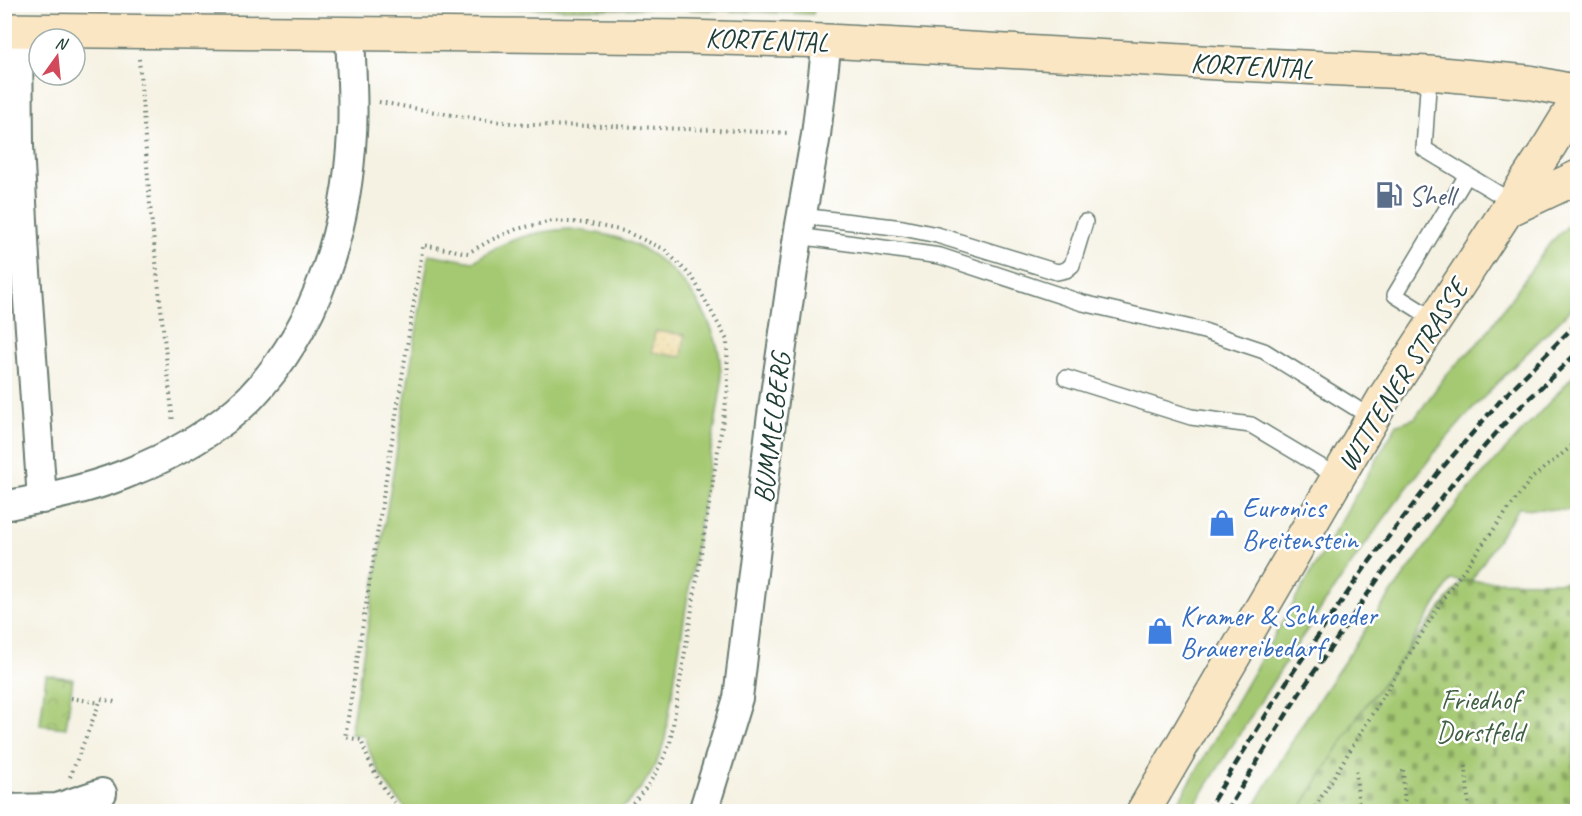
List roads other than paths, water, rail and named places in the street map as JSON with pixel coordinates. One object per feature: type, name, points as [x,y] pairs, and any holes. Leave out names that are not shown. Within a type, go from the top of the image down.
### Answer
[{"type":"street","name":"KORTENTAL","points":[[11,30],[686,37],[827,41],[1429,73],[1528,82],[1575,106]]},
{"type":"street","points":[[11,30],[42,499]]},
{"type":"street","points":[[4,506],[42,499],[123,475],[176,450],[223,421],[249,398],[281,362],[303,326],[320,289],[343,212],[352,131],[350,33]]},
{"type":"street","name":"BUMMELBERG","points":[[703,812],[738,698],[771,422],[799,226],[816,135],[827,41]]},
{"type":"street","name":"WITTENER STRASSE","points":[[1143,812],[1372,418],[1575,106]]},
{"type":"street","points":[[1509,206],[1578,177]]},
{"type":"street","points":[[4,809],[57,808],[102,793]]},
{"type":"lane","points":[[1429,73],[1424,149],[1467,175],[1509,206]]},
{"type":"lane","points":[[1435,320],[1395,295],[1467,175]]},
{"type":"lane","points":[[799,226],[903,228],[937,235],[1057,272],[1066,270],[1072,265],[1085,222]]},
{"type":"lane","points":[[799,226],[940,256],[1083,303],[1204,331],[1264,351],[1372,418]]},
{"type":"lane","points":[[1066,378],[1191,417],[1251,425],[1338,477]]},
{"type":"railway","points":[[1206,812],[1289,678],[1366,566],[1437,474],[1501,400],[1578,322]]},
{"type":"railway","points":[[1226,812],[1299,694],[1380,576],[1457,478],[1511,416],[1578,352]]},
{"type":"place","name":"Shell","points":[[1389,195]]},
{"type":"place","name":"Euronics Breitenstein","points":[[1222,523]]},
{"type":"place","name":"Kramer & Schroeder Brauereibedarf","points":[[1160,631]]},
{"type":"park label","name":"Friedhof Dorstfeld","points":[[1480,715]]}]
